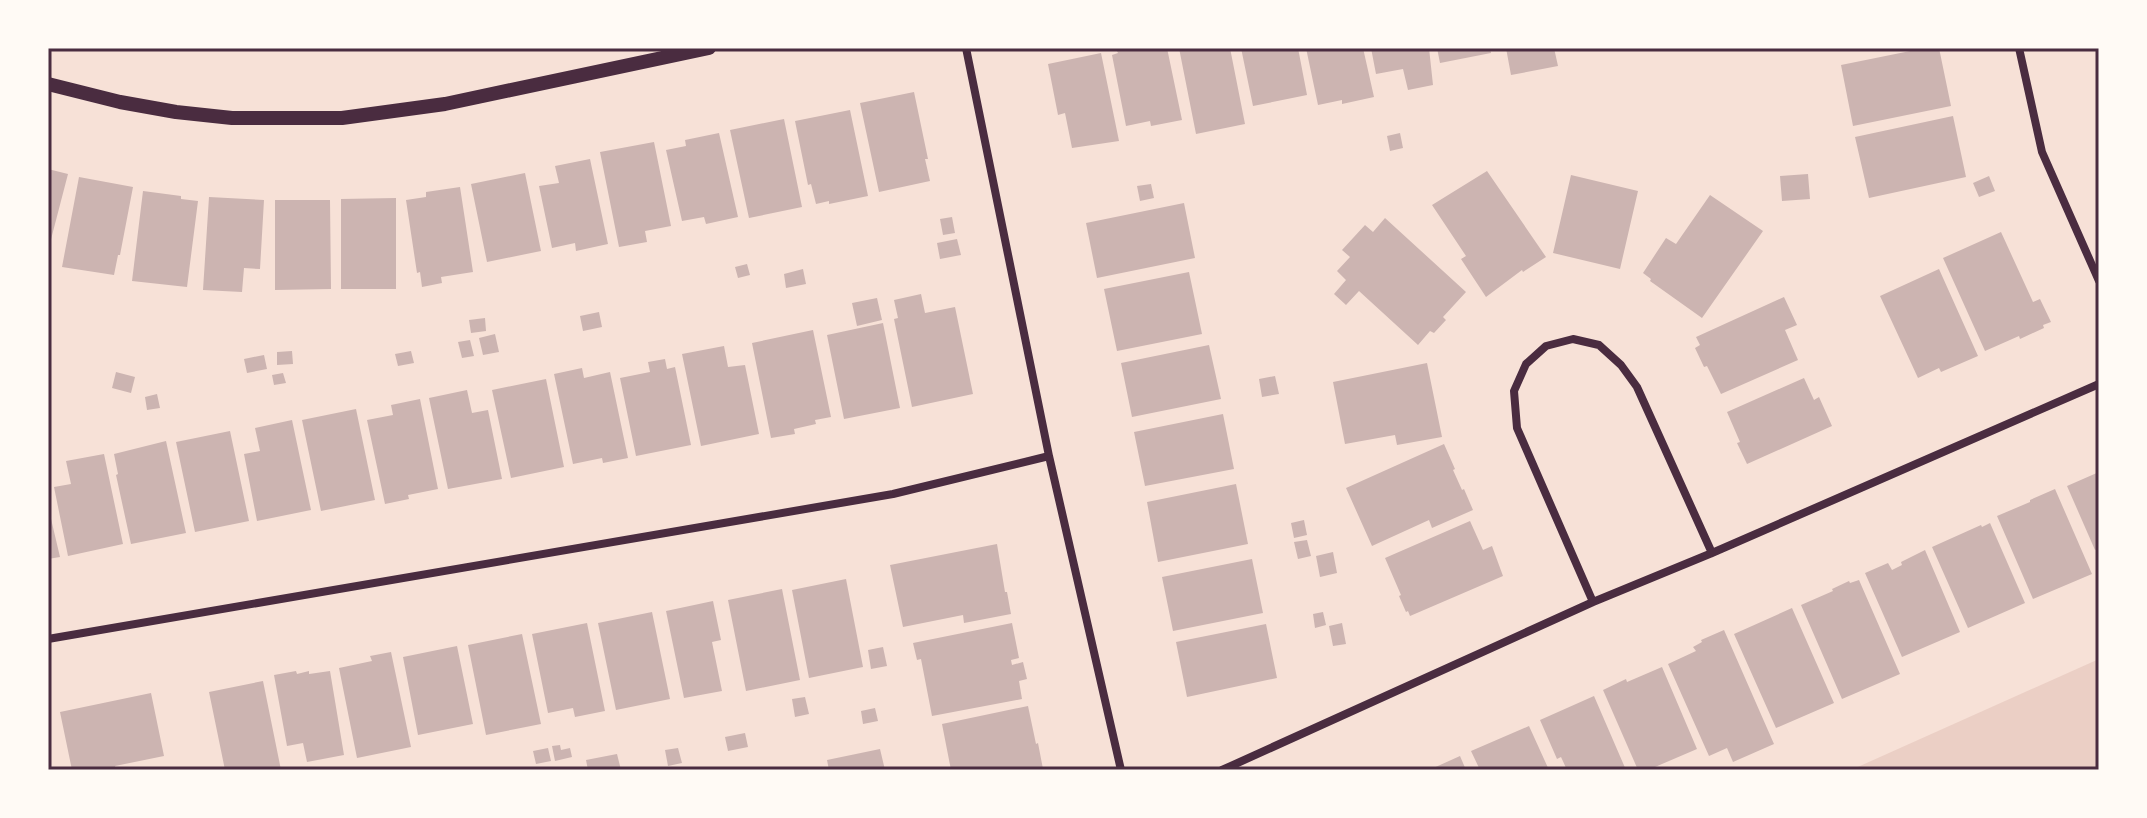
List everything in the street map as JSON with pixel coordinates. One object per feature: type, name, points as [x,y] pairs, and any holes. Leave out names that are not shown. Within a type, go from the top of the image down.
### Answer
[{"type":"street","points":[[48,84],[176,112],[232,118],[342,118],[445,104],[709,48]]},
{"type":"street","points":[[966,48],[1049,456],[1121,770]]},
{"type":"street","points":[[2019,48],[2042,152],[2099,281]]},
{"type":"street","points":[[1593,602],[1517,428],[1514,391],[1526,364],[1546,346],[1573,339],[1599,345],[1621,365],[1637,387],[1712,553]]},
{"type":"street","points":[[1222,770],[1593,602],[2099,384]]},
{"type":"street","points":[[48,639],[893,494],[1049,456]]},
{"type":"shaded area","points":[[2099,659],[2099,770],[1851,770]]},
{"type":"building","points":[[1130,48],[1167,48],[1182,120],[1151,126],[1150,121],[1126,126],[1112,55]]},
{"type":"building","points":[[1179,48],[1230,48],[1245,124],[1196,134]]},
{"type":"building","points":[[1241,48],[1298,48],[1307,95],[1253,106]]},
{"type":"building","points":[[1306,48],[1363,48],[1374,97],[1342,104],[1342,100],[1318,105]]},
{"type":"building","points":[[1371,48],[1429,48],[1433,85],[1408,90],[1403,69],[1376,74]]},
{"type":"building","points":[[1437,48],[1490,48],[1491,53],[1440,63]]},
{"type":"building","points":[[1506,48],[1554,48],[1558,66],[1511,75]]},
{"type":"building","points":[[1939,48],[1951,106],[1853,126],[1841,65]]},
{"type":"building","points":[[1101,53],[1119,141],[1072,148],[1065,113],[1058,115],[1048,64]]},
{"type":"building","points":[[914,92],[930,181],[879,192],[860,103]]},
{"type":"building","points":[[850,110],[868,196],[816,204],[811,184],[808,185],[795,121]]},
{"type":"building","points":[[1953,116],[1966,177],[1869,198],[1855,137]]},
{"type":"building","points":[[784,119],[802,207],[749,218],[730,130]]},
{"type":"building","points":[[719,133],[738,217],[706,224],[704,217],[682,221],[666,150],[686,146],[685,140]]},
{"type":"building","points":[[1400,133],[1403,148],[1390,151],[1387,136]]},
{"type":"building","points":[[654,142],[671,226],[645,231],[647,242],[619,247],[600,152]]},
{"type":"building","points":[[590,159],[608,244],[576,251],[575,243],[552,248],[539,186],[559,183],[555,166]]},
{"type":"building","points":[[48,169],[68,174],[49,247],[48,247]]},
{"type":"building","points":[[1487,171],[1546,257],[1522,270],[1486,297],[1461,259],[1466,256],[1432,205]]},
{"type":"building","points":[[525,173],[541,251],[487,262],[471,184]]},
{"type":"building","points":[[1808,174],[1810,199],[1782,201],[1780,176]]},
{"type":"building","points":[[1571,175],[1638,191],[1620,269],[1553,253]]},
{"type":"building","points":[[1989,176],[1995,191],[1979,197],[1973,183]]},
{"type":"building","points":[[79,177],[133,187],[114,275],[62,267]]},
{"type":"building","points":[[1151,184],[1154,198],[1140,201],[1137,186]]},
{"type":"building","points":[[460,187],[473,272],[441,277],[442,283],[422,287],[406,200],[426,197],[426,192]]},
{"type":"building","points":[[143,191],[198,201],[187,287],[132,281]]},
{"type":"building","points":[[1710,195],[1763,231],[1702,318],[1643,273],[1666,238],[1676,244]]},
{"type":"building","points":[[209,197],[264,200],[260,269],[244,268],[242,292],[203,290]]},
{"type":"building","points":[[396,198],[396,289],[341,289],[341,199]]},
{"type":"building","points":[[275,200],[330,200],[331,289],[275,290]]},
{"type":"building","points":[[1184,203],[1195,258],[1097,278],[1086,223]]},
{"type":"building","points":[[952,217],[955,233],[943,235],[940,219]]},
{"type":"building","points":[[1385,218],[1466,292],[1443,317],[1446,320],[1434,333],[1430,331],[1418,345],[1359,291],[1346,305],[1334,294],[1346,280],[1337,271],[1350,257],[1342,250],[1365,225],[1373,232]]},
{"type":"building","points":[[2001,232],[2033,302],[2040,299],[2051,322],[2020,339],[2019,336],[1985,351],[1943,258]]},
{"type":"building","points":[[957,239],[961,255],[940,259],[937,243]]},
{"type":"building","points":[[747,264],[750,275],[738,278],[735,267]]},
{"type":"building","points":[[803,269],[806,284],[786,288],[784,274]]},
{"type":"building","points":[[1939,269],[1978,356],[1918,378],[1880,296]]},
{"type":"building","points":[[1189,272],[1202,334],[1117,351],[1104,289]]},
{"type":"building","points":[[921,294],[925,313],[955,307],[973,394],[912,407],[894,319],[898,318],[894,300]]},
{"type":"building","points":[[1784,297],[1797,325],[1785,330],[1798,360],[1721,394],[1695,348],[1700,345],[1696,337]]},
{"type":"building","points":[[877,298],[882,320],[857,326],[852,303]]},
{"type":"building","points":[[599,312],[602,327],[583,331],[580,316]]},
{"type":"building","points":[[485,318],[486,331],[471,333],[469,320]]},
{"type":"building","points":[[883,323],[900,408],[844,419],[827,335]]},
{"type":"building","points":[[813,330],[831,417],[794,429],[795,434],[771,438],[752,343]]},
{"type":"building","points":[[495,334],[499,352],[483,355],[479,338]]},
{"type":"building","points":[[470,340],[474,356],[462,358],[458,342]]},
{"type":"building","points":[[1209,345],[1221,399],[1132,417],[1121,363]]},
{"type":"building","points":[[724,346],[728,367],[745,365],[759,434],[701,446],[682,354]]},
{"type":"building","points":[[292,351],[293,364],[277,365],[277,352]]},
{"type":"building","points":[[411,351],[414,363],[398,366],[395,354]]},
{"type":"building","points":[[264,355],[267,369],[247,373],[244,359]]},
{"type":"building","points":[[665,359],[667,369],[675,367],[691,445],[636,456],[620,378],[650,372],[648,362]]},
{"type":"building","points":[[1427,363],[1442,437],[1397,445],[1395,435],[1345,444],[1333,382]]},
{"type":"building","points":[[582,368],[584,378],[610,372],[628,458],[603,463],[602,458],[573,464],[554,374]]},
{"type":"building","points":[[116,372],[135,377],[131,393],[112,388]]},
{"type":"building","points":[[283,373],[286,383],[274,385],[272,375]]},
{"type":"building","points":[[1275,376],[1279,394],[1262,397],[1259,379]]},
{"type":"building","points":[[1804,378],[1814,400],[1819,397],[1832,426],[1747,464],[1727,412]]},
{"type":"building","points":[[546,379],[564,467],[511,478],[492,390]]},
{"type":"building","points":[[467,390],[472,413],[488,410],[502,479],[448,489],[429,398]]},
{"type":"building","points":[[157,394],[160,408],[147,410],[145,397]]},
{"type":"building","points":[[420,399],[438,489],[385,504],[367,420],[393,415],[391,405]]},
{"type":"building","points":[[356,409],[375,500],[321,511],[302,420]]},
{"type":"building","points":[[1223,414],[1234,469],[1145,486],[1134,432]]},
{"type":"building","points":[[292,420],[311,510],[257,521],[244,454],[260,451],[255,428]]},
{"type":"building","points":[[230,431],[249,521],[195,532],[176,442]]},
{"type":"building","points":[[166,441],[186,533],[131,544],[114,454]]},
{"type":"building","points":[[1444,444],[1473,510],[1432,528],[1429,520],[1372,546],[1346,488]]},
{"type":"building","points":[[104,454],[123,544],[68,556],[54,487],[71,484],[66,461]]},
{"type":"building","points":[[2099,472],[2099,548],[2095,550],[2067,486]]},
{"type":"building","points":[[1236,484],[1248,544],[1158,562],[1147,502]]},
{"type":"building","points":[[2055,489],[2092,574],[2033,599],[1997,516]]},
{"type":"building","points":[[48,506],[60,557],[48,559]]},
{"type":"building","points":[[1304,520],[1307,535],[1294,538],[1291,523]]},
{"type":"building","points":[[1470,521],[1483,550],[1492,546],[1503,576],[1410,616],[1385,558]]},
{"type":"building","points":[[1990,523],[2025,603],[1968,628],[1932,547]]},
{"type":"building","points":[[1307,540],[1311,556],[1298,559],[1294,542]]},
{"type":"building","points":[[997,544],[1011,614],[964,623],[963,615],[903,627],[890,565]]},
{"type":"building","points":[[1925,550],[1960,632],[1902,657],[1865,573],[1888,563],[1892,570]]},
{"type":"building","points":[[1333,552],[1337,573],[1320,577],[1316,556]]},
{"type":"building","points":[[1252,559],[1263,613],[1173,631],[1162,577]]},
{"type":"building","points":[[846,579],[863,667],[809,678],[792,590]]},
{"type":"building","points":[[1859,580],[1900,674],[1842,699],[1801,605],[1849,581]]},
{"type":"building","points":[[782,589],[800,680],[746,691],[728,600]]},
{"type":"building","points":[[713,601],[721,640],[712,642],[722,691],[684,698],[666,611]]},
{"type":"building","points":[[1792,608],[1834,703],[1776,728],[1734,634]]},
{"type":"building","points":[[652,612],[670,699],[616,710],[598,623]]},
{"type":"building","points":[[1323,612],[1326,625],[1315,628],[1313,614]]},
{"type":"building","points":[[587,623],[605,711],[575,717],[573,708],[548,713],[532,634]]},
{"type":"building","points":[[1012,623],[1019,658],[1011,660],[1012,665],[1023,662],[1027,679],[1019,681],[1022,699],[932,716],[921,659],[917,660],[913,643]]},
{"type":"building","points":[[1342,623],[1346,644],[1333,646],[1329,626]]},
{"type":"building","points":[[1266,624],[1277,678],[1187,697],[1176,642]]},
{"type":"building","points":[[1724,630],[1774,744],[1733,762],[1727,748],[1709,756],[1668,664],[1696,651],[1693,647],[1701,640]]},
{"type":"building","points":[[522,634],[541,724],[486,735],[468,645]]},
{"type":"building","points":[[457,646],[473,724],[418,735],[403,657]]},
{"type":"building","points":[[883,647],[887,666],[871,669],[868,650]]},
{"type":"building","points":[[391,652],[411,747],[357,758],[339,668],[372,661],[370,656]]},
{"type":"building","points":[[1662,667],[1697,749],[1648,770],[1638,770],[1603,690]]},
{"type":"building","points":[[296,671],[297,674],[309,671],[309,674],[330,671],[344,755],[307,762],[303,743],[287,746],[274,675]]},
{"type":"building","points":[[263,681],[281,770],[225,770],[209,692]]},
{"type":"building","points":[[151,693],[164,756],[115,766],[116,770],[72,770],[60,712]]},
{"type":"building","points":[[1594,696],[1626,770],[1567,770],[1561,757],[1557,759],[1540,720]]},
{"type":"building","points":[[805,697],[809,714],[795,717],[792,699]]},
{"type":"building","points":[[1028,706],[1043,769],[951,770],[942,724]]},
{"type":"building","points":[[875,708],[878,721],[863,724],[861,711]]},
{"type":"building","points":[[1529,726],[1549,770],[1480,770],[1471,751]]},
{"type":"building","points":[[745,733],[748,747],[728,751],[725,737]]},
{"type":"building","points":[[560,745],[561,750],[570,748],[572,757],[555,761],[552,746]]},
{"type":"building","points":[[548,748],[551,761],[536,764],[533,751]]},
{"type":"building","points":[[678,748],[682,763],[668,766],[665,750]]},
{"type":"building","points":[[880,749],[885,770],[829,770],[827,760]]},
{"type":"building","points":[[617,754],[621,770],[588,770],[586,760]]},
{"type":"building","points":[[1460,756],[1466,770],[1429,770]]}]
